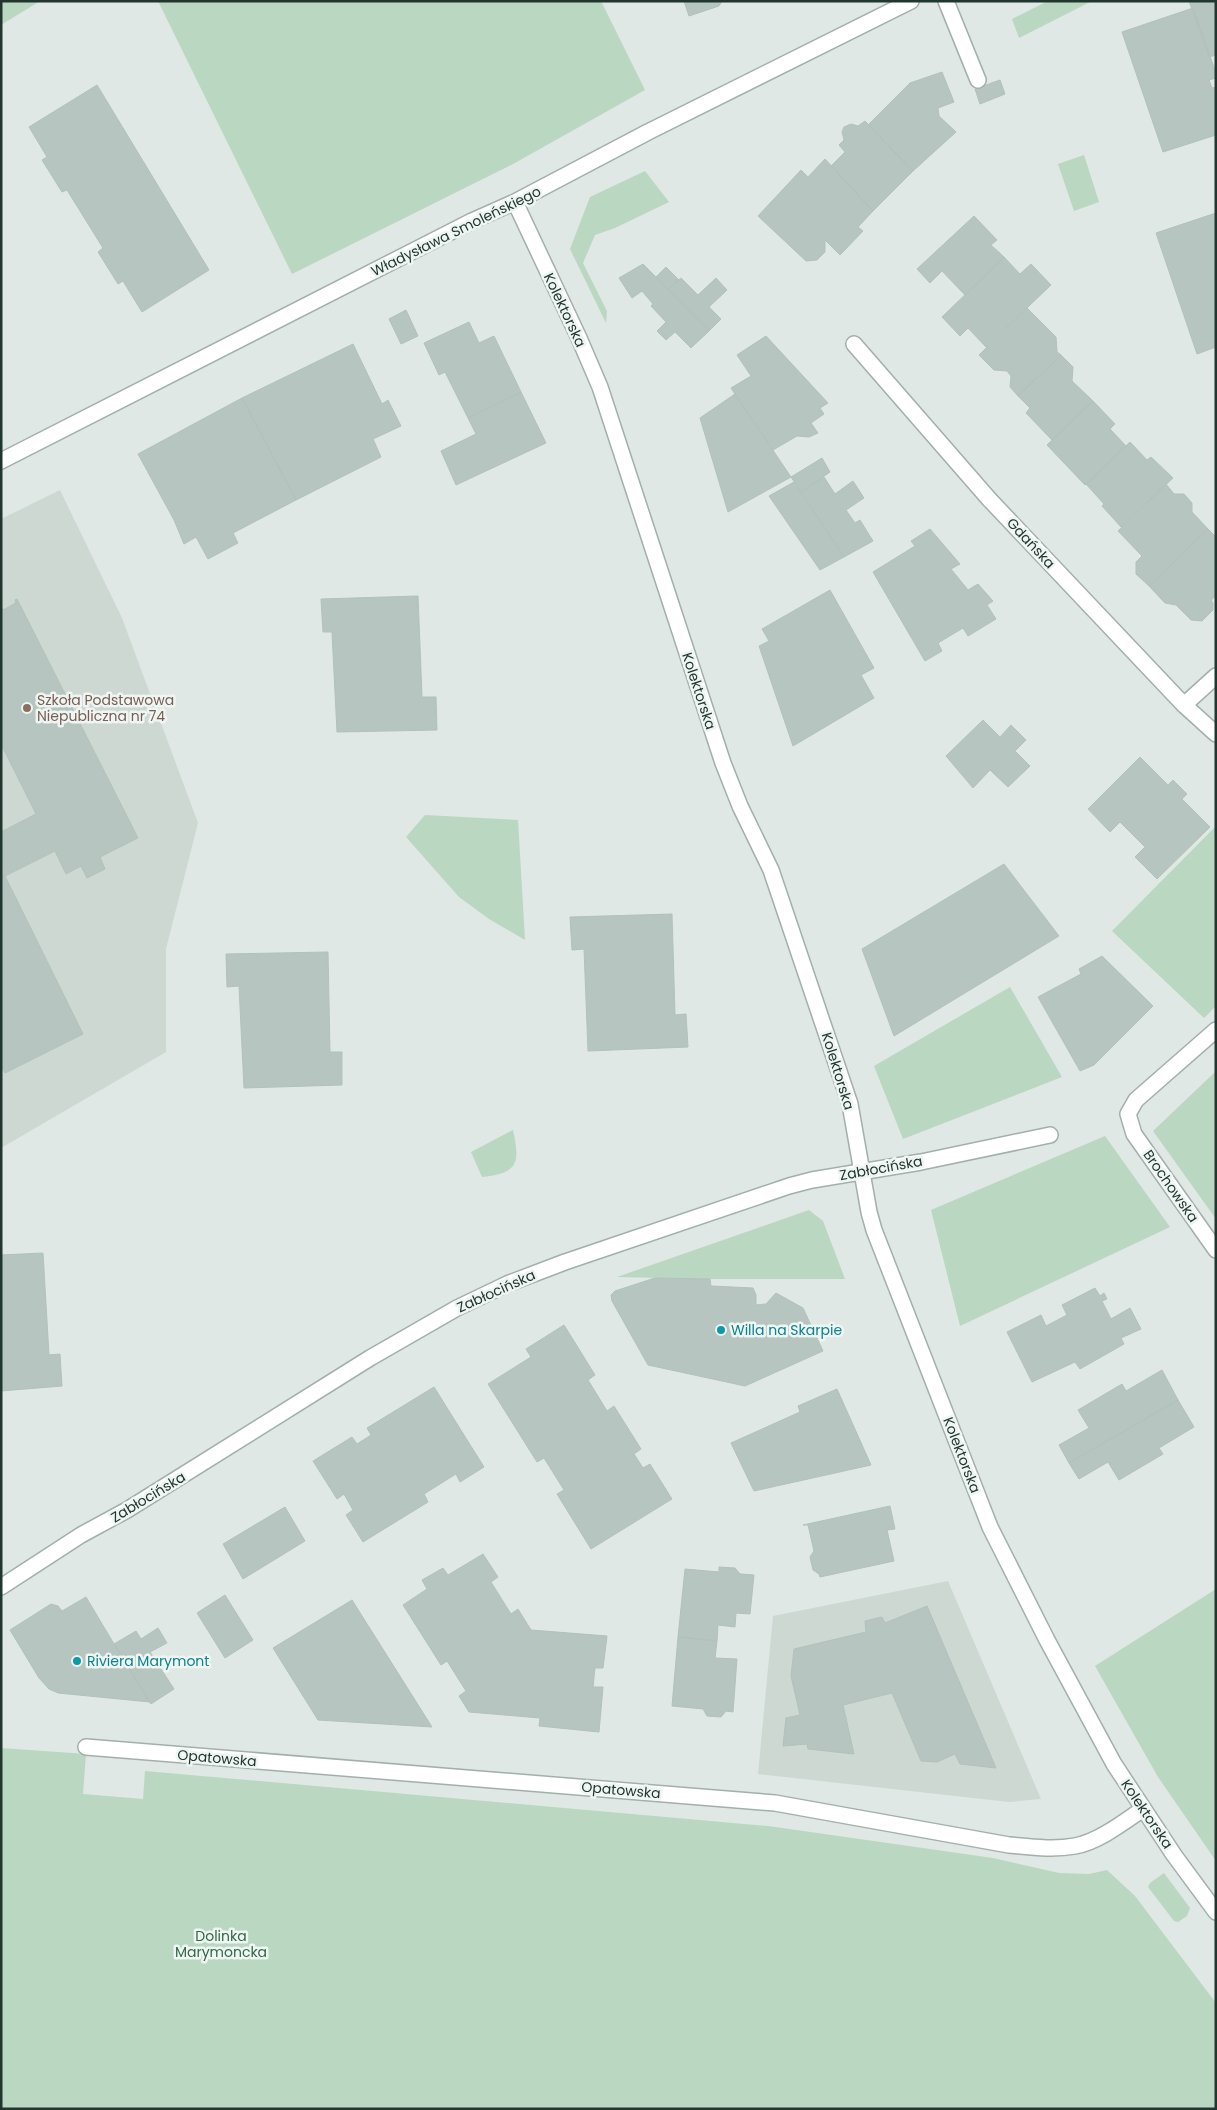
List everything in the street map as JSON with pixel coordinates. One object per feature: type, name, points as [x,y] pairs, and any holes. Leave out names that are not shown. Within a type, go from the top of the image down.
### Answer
[{"type":"street","name":"Władysława Smoleńskiego","points":[[1,461],[472,221],[515,202],[648,132],[911,1]]},
{"type":"street","points":[[946,1],[978,80]]},
{"type":"street","name":"Kolektorska","points":[[515,202],[600,387],[722,763],[740,806],[771,870],[850,1104],[869,1212],[881,1249],[990,1527],[1099,1738],[1143,1809],[1216,1912]]},
{"type":"street","name":"Gdańska","points":[[854,344],[989,499],[1184,705],[1216,734]]},
{"type":"street","points":[[1184,705],[1216,676]]},
{"type":"street","name":"Brochowska","points":[[1216,1030],[1136,1100],[1128,1114],[1134,1134],[1216,1250]]},
{"type":"street","name":"Zabłocińska","points":[[1,1587],[370,1358],[457,1308],[507,1284],[565,1262],[780,1189],[812,1180],[921,1162],[1050,1134]]},
{"type":"street","name":"Opatowska","points":[[86,1747],[775,1803],[1009,1845],[1047,1848],[1077,1846],[1100,1836],[1143,1809]]},
{"type":"shaded area","points":[[60,490],[122,618],[198,823],[166,949],[166,1052],[1,1148],[1,519]]},
{"type":"shaded area","points":[[948,1581],[1041,1799],[1009,1802],[758,1774],[773,1616]]},
{"type":"green space","points":[[1,1],[40,1],[1,25]]},
{"type":"green space","points":[[158,1],[601,1],[645,90],[513,164],[292,274]]},
{"type":"green space","points":[[1048,1],[1092,1],[1019,38],[1012,19]]},
{"type":"green space","points":[[1084,155],[1099,202],[1074,211],[1058,164]]},
{"type":"green space","points":[[645,171],[669,202],[615,228],[595,235],[583,263],[607,311],[606,323],[570,249],[590,197]]},
{"type":"green space","points":[[425,815],[518,820],[525,940],[489,919],[459,897],[406,837]]},
{"type":"green space","points":[[1216,826],[1216,1006],[1204,1018],[1112,931]]},
{"type":"green space","points":[[1010,987],[1062,1077],[903,1139],[874,1066]]},
{"type":"green space","points":[[1216,1071],[1216,1219],[1153,1131]]},
{"type":"green space","points":[[513,1130],[516,1151],[514,1164],[503,1173],[482,1177],[471,1152]]},
{"type":"green space","points":[[1105,1136],[1170,1227],[960,1326],[931,1210]]},
{"type":"green space","points":[[809,1210],[823,1221],[845,1279],[617,1277]]},
{"type":"green space","points":[[1216,1589],[1216,1861],[1158,1777],[1095,1666]]},
{"type":"green space","name":"Dolinka Marymoncka","points":[[1,1748],[86,1754],[83,1794],[143,1799],[145,1771],[768,1826],[993,1858],[1059,1873],[1089,1874],[1107,1870],[1135,1896],[1216,2003],[1216,2109],[1,2109]]},
{"type":"green space","points":[[1164,1873],[1190,1908],[1187,1916],[1178,1922],[1174,1921],[1148,1887],[1150,1883]]},
{"type":"building","points":[[684,1],[722,1],[719,6],[689,16]]},
{"type":"building","points":[[1189,1],[1216,1],[1216,55],[1209,57]]},
{"type":"building","points":[[1193,8],[1216,73],[1216,78],[1209,80],[1212,88],[1216,87],[1216,135],[1163,152],[1122,32]]},
{"type":"building","points":[[942,72],[954,102],[938,108],[939,116],[956,132],[913,171],[868,125],[910,83]]},
{"type":"building","points":[[1000,80],[1005,94],[980,104],[975,89]]},
{"type":"building","points":[[97,85],[209,270],[142,312],[123,281],[118,284],[98,252],[103,248],[67,190],[62,192],[42,160],[47,157],[29,127]]},
{"type":"building","points":[[865,121],[913,171],[873,211],[831,166],[845,152],[839,145],[844,140],[842,132],[844,127],[851,124],[858,126]]},
{"type":"building","points":[[825,159],[873,211],[858,227],[863,231],[840,255],[825,240],[825,252],[817,260],[806,261],[758,216],[801,170],[808,177]]},
{"type":"building","points":[[1216,213],[1216,347],[1197,354],[1156,233]]},
{"type":"building","points":[[974,216],[997,240],[991,245],[1004,257],[965,295],[942,271],[930,283],[917,269]]},
{"type":"building","points":[[1004,257],[1020,274],[1031,264],[1051,285],[986,347],[968,328],[960,336],[942,317]]},
{"type":"building","points":[[643,264],[709,331],[691,348],[675,332],[666,340],[657,331],[666,322],[651,306],[653,304],[642,291],[632,298],[619,278]]},
{"type":"building","points":[[666,267],[679,280],[668,289],[656,277]]},
{"type":"building","points":[[681,278],[698,295],[716,278],[727,290],[709,307],[721,319],[709,331],[668,289]]},
{"type":"building","points":[[1027,308],[1056,337],[1057,352],[1061,355],[1018,396],[1010,387],[1011,376],[1007,371],[994,370],[979,355]]},
{"type":"building","points":[[406,310],[418,336],[401,344],[389,319]]},
{"type":"building","points":[[469,322],[479,343],[494,336],[521,392],[468,418],[445,372],[439,375],[424,343]]},
{"type":"building","points":[[766,336],[828,403],[820,408],[824,414],[811,423],[818,433],[809,437],[797,436],[773,450],[731,388],[751,376],[737,355]]},
{"type":"building","points":[[353,344],[382,404],[388,400],[401,426],[373,439],[381,457],[296,500],[242,398]]},
{"type":"building","points":[[1061,355],[1073,367],[1072,381],[1093,401],[1052,440],[1026,413],[1030,408],[1018,396]]},
{"type":"building","points":[[521,392],[546,443],[456,485],[441,451],[476,434],[468,418]]},
{"type":"building","points":[[735,394],[791,477],[728,512],[700,418]]},
{"type":"building","points":[[242,398],[296,500],[233,533],[238,543],[208,559],[196,537],[184,544],[174,520],[138,454]]},
{"type":"building","points":[[1093,401],[1115,424],[1110,429],[1126,446],[1085,485],[1047,445]]},
{"type":"building","points":[[1130,442],[1147,460],[1151,457],[1173,478],[1121,527],[1086,484]]},
{"type":"building","points":[[822,458],[830,472],[801,492],[791,477]]},
{"type":"building","points":[[824,477],[835,494],[853,481],[864,498],[846,510],[855,523],[860,520],[873,541],[844,557],[801,492]]},
{"type":"building","points":[[794,482],[844,557],[820,570],[769,496]]},
{"type":"building","points":[[1166,484],[1174,494],[1184,494],[1192,503],[1192,512],[1208,529],[1149,586],[1136,574],[1136,562],[1142,556],[1118,531]]},
{"type":"building","points":[[930,529],[960,564],[951,569],[968,590],[978,584],[993,601],[987,605],[996,619],[968,636],[963,628],[938,643],[942,651],[925,661],[873,572],[915,546],[911,541]]},
{"type":"building","points":[[1208,529],[1216,537],[1216,596],[1211,600],[1213,610],[1202,621],[1191,620],[1176,605],[1165,603],[1149,586]]},
{"type":"building","points":[[830,590],[874,668],[861,675],[874,698],[793,746],[759,646],[769,641],[762,629]]},
{"type":"building","points":[[418,596],[422,697],[436,697],[437,730],[337,732],[332,632],[323,632],[321,599]]},
{"type":"building","points":[[17,599],[138,838],[100,857],[105,869],[87,878],[81,866],[66,874],[55,851],[1,878],[1,832],[36,814],[1,744],[1,607],[3,610],[16,603],[15,600]]},
{"type":"building","points":[[983,720],[1000,737],[1011,725],[1026,740],[1015,751],[1030,766],[1008,787],[990,770],[973,788],[946,756]]},
{"type":"building","points":[[1140,757],[1168,785],[1173,780],[1187,794],[1182,799],[1210,827],[1157,879],[1135,857],[1145,847],[1120,822],[1110,832],[1088,809]]},
{"type":"building","points":[[1004,864],[1059,936],[894,1036],[862,949]]},
{"type":"building","points":[[5,876],[83,1034],[5,1073],[1,1065],[1,878]]},
{"type":"building","points":[[672,914],[675,1015],[686,1014],[688,1047],[588,1051],[584,949],[572,950],[570,917]]},
{"type":"building","points":[[328,952],[330,1052],[342,1052],[342,1085],[244,1088],[239,986],[227,987],[226,954]]},
{"type":"building","points":[[1102,956],[1153,1006],[1094,1065],[1080,1071],[1038,997],[1081,974],[1079,969]]},
{"type":"building","points":[[43,1253],[49,1355],[60,1354],[62,1386],[1,1391],[1,1255]]},
{"type":"building","name":"Willa na Skarpie","points":[[655,1278],[710,1279],[711,1286],[753,1288],[756,1295],[756,1305],[766,1304],[776,1293],[803,1308],[823,1351],[745,1386],[648,1365],[612,1301],[611,1295],[615,1291]]},
{"type":"building","points":[[1095,1288],[1100,1296],[1104,1293],[1107,1299],[1102,1301],[1111,1319],[1130,1308],[1141,1329],[1121,1338],[1124,1344],[1080,1369],[1075,1362],[1032,1382],[1007,1332],[1041,1315],[1046,1326],[1067,1315],[1062,1305]]},
{"type":"building","points":[[564,1325],[595,1375],[588,1380],[607,1411],[614,1406],[641,1449],[634,1454],[643,1468],[650,1464],[672,1499],[591,1549],[557,1494],[564,1490],[544,1458],[537,1462],[488,1384],[531,1357],[526,1349]]},
{"type":"building","points":[[1162,1370],[1178,1400],[1069,1463],[1059,1445],[1089,1428],[1078,1410],[1122,1384],[1126,1391]]},
{"type":"building","points":[[434,1387],[484,1467],[460,1482],[456,1474],[424,1494],[428,1502],[363,1542],[346,1515],[353,1510],[344,1494],[337,1499],[313,1461],[352,1437],[357,1444],[371,1435],[367,1428]]},
{"type":"building","points":[[837,1389],[871,1465],[754,1491],[731,1443],[800,1412],[798,1406]]},
{"type":"building","points":[[1178,1400],[1194,1427],[1159,1448],[1163,1454],[1119,1480],[1108,1462],[1079,1479],[1069,1463]]},
{"type":"building","points":[[890,1506],[895,1529],[887,1530],[894,1561],[820,1577],[813,1570],[810,1557],[814,1551],[808,1525],[803,1525]]},
{"type":"building","points":[[285,1507],[305,1541],[243,1579],[223,1544]]},
{"type":"building","points":[[483,1554],[498,1577],[491,1582],[511,1614],[518,1609],[531,1630],[607,1636],[603,1668],[595,1668],[593,1687],[603,1687],[599,1732],[539,1726],[540,1718],[469,1712],[459,1696],[466,1691],[447,1661],[441,1665],[403,1605],[427,1589],[422,1580],[443,1568],[448,1575]]},
{"type":"building","points":[[719,1567],[735,1568],[740,1574],[754,1575],[750,1614],[736,1613],[735,1627],[718,1625],[717,1641],[678,1637],[685,1569],[719,1572]]},
{"type":"building","points":[[225,1595],[253,1640],[225,1658],[197,1613]]},
{"type":"building","name":"Riviera Marymont","points":[[86,1597],[150,1702],[58,1693],[49,1689],[39,1678],[10,1630],[51,1604],[58,1606],[62,1611]]},
{"type":"building","points":[[352,1600],[432,1727],[318,1720],[273,1648]]},
{"type":"building","points":[[927,1606],[996,1768],[960,1764],[955,1754],[937,1762],[921,1761],[892,1693],[843,1705],[854,1754],[808,1749],[807,1744],[783,1746],[786,1718],[800,1715],[791,1676],[794,1649],[866,1632],[865,1621],[882,1617],[885,1623]]},
{"type":"building","points":[[158,1628],[167,1643],[150,1652],[174,1689],[151,1704],[114,1644],[136,1631],[141,1639]]},
{"type":"building","points":[[678,1637],[717,1641],[715,1658],[737,1659],[733,1712],[726,1711],[721,1717],[707,1716],[703,1709],[672,1706]]},
{"type":"place","name":"Szkoła Podstawowa Niepubliczna nr 74","points":[[27,708]]},
{"type":"place","name":"Willa na Skarpie","points":[[721,1330]]},
{"type":"place","name":"Riviera Marymont","points":[[77,1661]]}]
